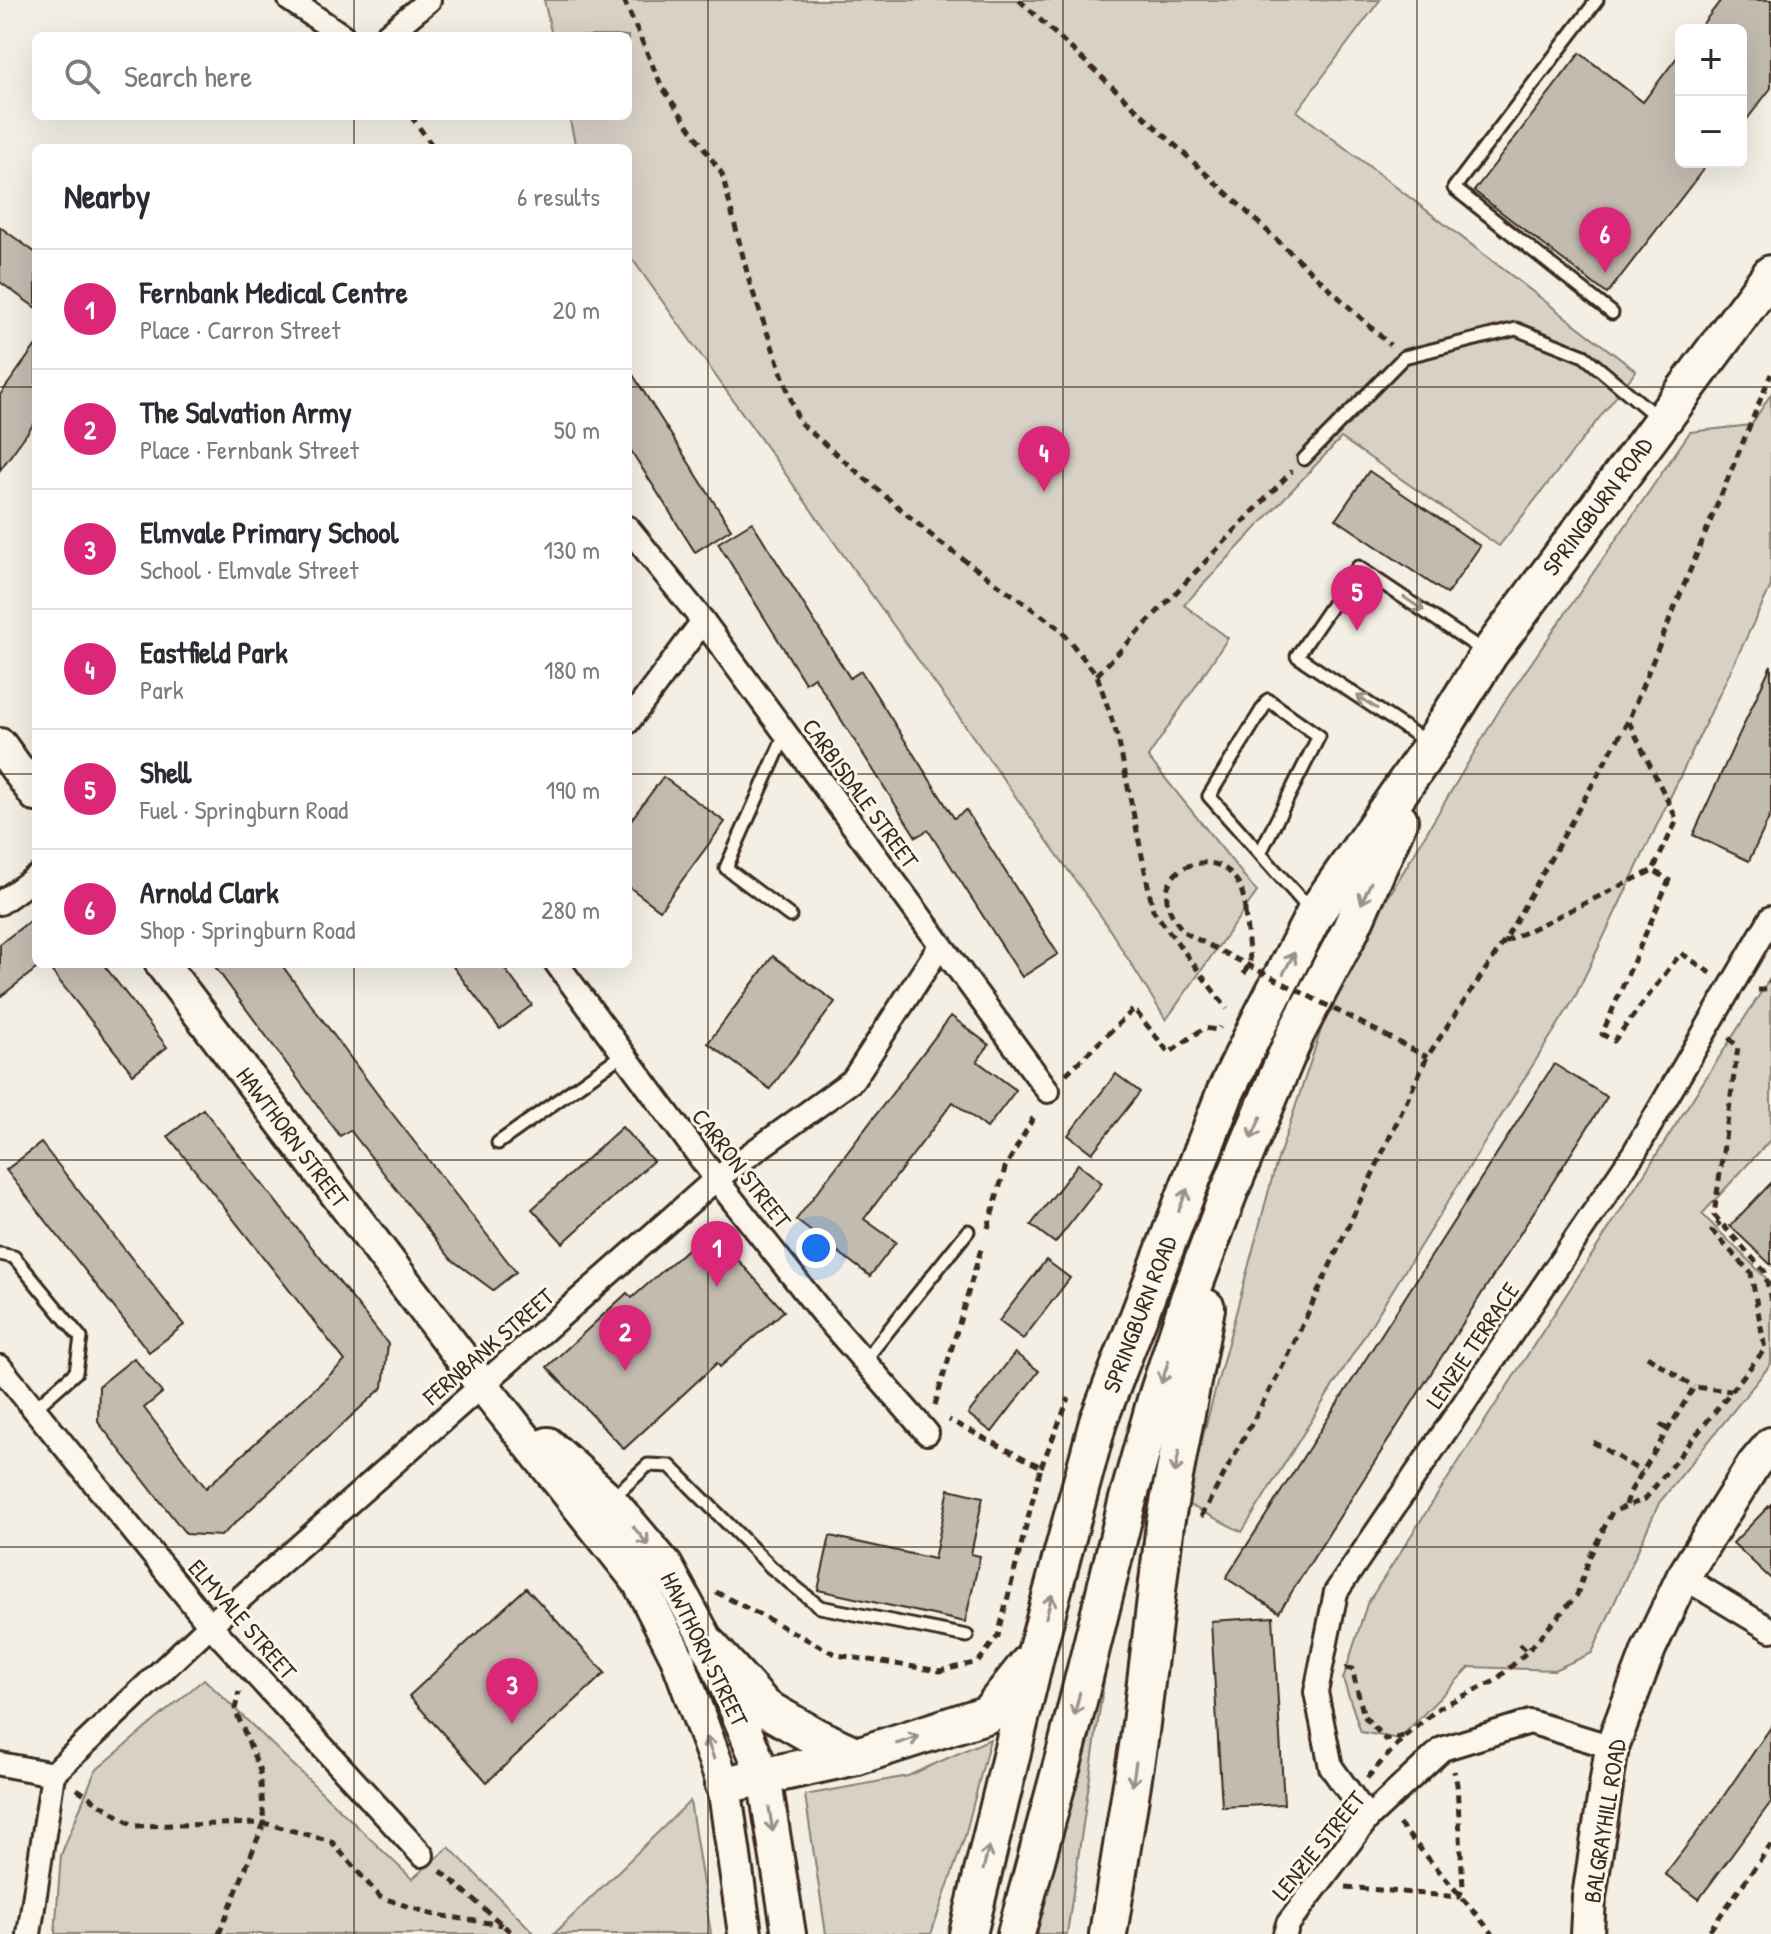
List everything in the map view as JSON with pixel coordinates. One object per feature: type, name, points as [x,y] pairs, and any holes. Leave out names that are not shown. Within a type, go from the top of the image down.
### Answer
[{"type":"main road","name":"SPRINGBURN ROAD","points":[[968,1934],[1036,1653],[1098,1422],[1225,1093],[1314,915],[1432,745],[1489,654],[1771,274]]},
{"type":"main road","points":[[0,745],[32,789]]},
{"type":"main road","name":"SPRINGBURN ROAD","points":[[1016,1934],[1119,1533],[1152,1414],[1189,1299],[1229,1192],[1296,1033],[1349,933],[1432,745]]},
{"type":"main road","name":"HAWTHORN STREET","points":[[165,968],[483,1386],[599,1510],[666,1566],[710,1647],[764,1776],[789,1934]]},
{"type":"main road","points":[[1108,1934],[1139,1740],[1165,1524],[1229,1192]]},
{"type":"main road","name":"BALGRAYHILL ROAD","points":[[1587,1934],[1589,1897],[1612,1747],[1649,1649],[1683,1577],[1754,1464],[1771,1444]]},
{"type":"main road","name":"HAWTHORN STREET","points":[[599,1510],[677,1657],[724,1785],[745,1934]]},
{"type":"main road","points":[[710,1647],[765,1708],[857,1756]]},
{"type":"main road","points":[[724,1785],[857,1756],[988,1714],[1036,1653]]},
{"type":"street","points":[[290,0],[337,32]]},
{"type":"street","points":[[391,32],[429,0]]},
{"type":"street","name":"CARBISDALE STREET","points":[[632,533],[703,621],[1048,1091]]},
{"type":"street","points":[[632,717],[703,621]]},
{"type":"street","points":[[0,903],[32,880]]},
{"type":"street","name":"LENZIE TERRACE","points":[[1375,1811],[1353,1798],[1331,1767],[1316,1692],[1336,1592],[1634,1153],[1771,918]]},
{"type":"street","name":"FERNBANK STREET","points":[[53,1774],[210,1625],[716,1179],[853,1080],[940,946]]},
{"type":"street","name":"CARRON STREET","points":[[560,968],[716,1179],[822,1313],[864,1361],[930,1422]]},
{"type":"street","name":"ELMVALE STREET","points":[[0,1367],[210,1625],[422,1855]]},
{"type":"street","points":[[1683,1577],[1771,1630]]},
{"type":"street","name":"LENZIE STREET","points":[[1285,1934],[1288,1924],[1375,1811],[1442,1749],[1530,1722],[1612,1747]]},
{"type":"street","points":[[0,1764],[53,1774],[29,1934]]},
{"type":"lane","points":[[1597,0],[1454,188],[1612,313]]},
{"type":"lane","points":[[1304,459],[1404,357],[1516,329],[1584,356],[1661,420]]},
{"type":"lane","points":[[1432,745],[1297,656],[1358,567],[1489,654]]},
{"type":"lane","points":[[1260,853],[1319,736],[1268,700],[1209,796],[1314,915]]},
{"type":"lane","points":[[786,735],[726,868],[790,916]]},
{"type":"lane","points":[[498,1143],[623,1054]]},
{"type":"lane","points":[[864,1361],[968,1231]]},
{"type":"lane","points":[[0,1254],[14,1257],[81,1338],[76,1372],[34,1409]]},
{"type":"lane","points":[[599,1510],[648,1465],[670,1466],[772,1568],[820,1607],[967,1636]]},
{"type":"path","points":[[624,0],[662,87],[722,174],[750,284],[799,422],[939,542],[1059,628],[1097,675],[1118,738],[1153,910],[1227,1009]]},
{"type":"path","points":[[1019,0],[1404,357]]},
{"type":"path","points":[[414,120],[431,144]]},
{"type":"path","points":[[1197,1524],[1288,1356],[1427,1057],[1504,942],[1628,721],[1771,374]]},
{"type":"path","points":[[1097,675],[1304,459]]},
{"type":"path","points":[[1504,942],[1653,870],[1677,820],[1628,721]]},
{"type":"path","points":[[1238,985],[1250,961],[1242,890],[1236,880],[1211,863],[1199,861],[1186,865],[1169,884],[1168,908],[1174,922],[1187,934],[1385,1035],[1427,1057]]},
{"type":"path","points":[[1653,870],[1669,880],[1602,1034],[1614,1041],[1681,953],[1730,987],[1764,990],[1771,982]]},
{"type":"path","points":[[987,1229],[1005,1168],[1048,1091],[1134,1009],[1169,1053],[1204,1028],[1218,1030],[1233,997]]},
{"type":"path","points":[[1712,1020],[1738,1047],[1714,1215],[1765,1272],[1771,1301]]},
{"type":"path","points":[[1353,1798],[1378,1763],[1405,1736],[1440,1707],[1495,1681],[1527,1651],[1577,1595],[1590,1556],[1612,1512],[1645,1499],[1765,1349],[1751,1273],[1712,1231],[1720,1222]]},
{"type":"path","points":[[666,1566],[837,1655],[940,1671],[978,1662],[998,1636],[1041,1467],[930,1422],[983,1244]]},
{"type":"path","points":[[1647,1356],[1694,1387],[1731,1391]]},
{"type":"path","points":[[1626,1506],[1630,1492],[1694,1387]]},
{"type":"path","points":[[1660,1424],[1668,1430]]},
{"type":"path","points":[[1593,1442],[1642,1472]]},
{"type":"path","points":[[1519,1644],[1527,1651]]},
{"type":"path","points":[[1322,1662],[1352,1669],[1364,1716],[1386,1740],[1405,1736]]},
{"type":"path","points":[[219,1934],[264,1823],[260,1771],[235,1709],[245,1664]]},
{"type":"path","points":[[1449,1747],[1457,1784],[1463,1887],[1459,1897]]},
{"type":"path","points":[[53,1774],[134,1826],[264,1823],[331,1841],[380,1897],[431,1914],[502,1925]]},
{"type":"path","points":[[1375,1811],[1493,1934]]},
{"type":"path","points":[[1710,1930],[1771,1845]]},
{"type":"path","points":[[422,1855],[513,1934]]},
{"type":"path","points":[[1317,1886],[1373,1887],[1459,1897]]},
{"type":"shaded area","points":[[544,0],[1380,0],[1297,111],[1636,371],[1499,546],[1341,438],[1184,605],[1228,638],[1148,757],[1257,892],[1166,1020],[1103,919],[632,259],[632,144],[575,144],[570,120],[632,120],[632,32],[551,32]]},
{"type":"shaded area","points":[[1771,394],[1771,586],[1574,999],[1242,1532],[1185,1503],[1274,1171],[1336,985],[1503,704],[1690,432],[1751,425]]},
{"type":"shaded area","points":[[1771,977],[1771,1139],[1702,1214],[1771,1283],[1771,1364],[1659,1503],[1592,1653],[1554,1670],[1470,1667],[1399,1739],[1361,1732],[1343,1679],[1367,1604]]},
{"type":"shaded area","points":[[1108,1653],[1067,1934],[1034,1934]]},
{"type":"shaded area","points":[[204,1679],[412,1879],[449,1847],[535,1934],[55,1934],[61,1855],[95,1771]]},
{"type":"shaded area","points":[[990,1739],[965,1836],[931,1934],[826,1934],[805,1795],[908,1776]]},
{"type":"shaded area","points":[[690,1801],[711,1934],[554,1934]]},
{"type":"building","points":[[1721,0],[1771,0],[1771,88],[1747,119],[1747,24],[1703,24]]},
{"type":"building","points":[[1580,53],[1643,102],[1675,60],[1675,168],[1704,168],[1607,294],[1474,191]]},
{"type":"building","points":[[0,227],[32,250],[32,305],[0,282]]},
{"type":"building","points":[[32,351],[32,426],[0,470],[0,395]]},
{"type":"building","points":[[632,373],[731,529],[695,552],[632,452]]},
{"type":"building","points":[[1369,471],[1480,546],[1447,594],[1336,519]]},
{"type":"building","points":[[752,522],[850,678],[861,671],[954,818],[966,810],[1058,954],[1022,977],[928,830],[916,837],[814,677],[805,683],[718,543]]},
{"type":"building","points":[[1771,665],[1771,814],[1749,861],[1693,835]]},
{"type":"building","points":[[663,777],[725,822],[660,910],[632,889],[632,819]]},
{"type":"building","points":[[32,919],[32,968],[36,969],[0,997],[0,944]]},
{"type":"building","points":[[773,956],[835,1002],[770,1089],[708,1043]]},
{"type":"building","points":[[49,968],[106,968],[167,1047],[133,1074]]},
{"type":"building","points":[[216,968],[284,968],[516,1272],[493,1290],[451,1259],[350,1130],[340,1136]]},
{"type":"building","points":[[454,968],[504,968],[532,1005],[500,1029]]},
{"type":"building","points":[[951,1016],[989,1045],[977,1061],[1016,1090],[987,1128],[953,1102],[864,1219],[896,1242],[870,1276],[796,1220]]},
{"type":"building","points":[[1554,1064],[1607,1097],[1279,1612],[1226,1578]]},
{"type":"building","points":[[1116,1074],[1140,1092],[1092,1153],[1068,1135]]},
{"type":"building","points":[[203,1109],[388,1344],[383,1387],[221,1536],[186,1534],[98,1422],[99,1386],[134,1358],[162,1393],[144,1408],[206,1488],[345,1361],[168,1136]]},
{"type":"building","points":[[622,1127],[653,1161],[563,1243],[532,1209]]},
{"type":"building","points":[[41,1143],[184,1325],[149,1352],[6,1170]]},
{"type":"building","points":[[1078,1164],[1102,1183],[1055,1243],[1031,1225]]},
{"type":"building","points":[[1771,1183],[1771,1265],[1730,1226]]},
{"type":"building","points":[[710,1229],[784,1311],[720,1367],[717,1363],[624,1449],[547,1367],[627,1293],[632,1298]]},
{"type":"building","points":[[1046,1260],[1070,1278],[1023,1339],[999,1321]]},
{"type":"building","points":[[1015,1353],[1039,1371],[992,1432],[968,1414]]},
{"type":"building","points":[[949,1489],[983,1497],[971,1554],[980,1556],[965,1622],[818,1590],[830,1536],[934,1559]]},
{"type":"building","points":[[1771,1504],[1771,1579],[1733,1543]]},
{"type":"building","points":[[526,1588],[605,1673],[487,1782],[409,1696]]},
{"type":"building","points":[[1273,1617],[1284,1804],[1222,1807],[1211,1621]]},
{"type":"building","points":[[1771,1727],[1771,1802],[1699,1899],[1665,1874],[1712,1813]]},
{"type":"place","name":"Arnold Clark","points":[[1605,273]]},
{"type":"place","name":"Eastfield Park","points":[[1044,492]]},
{"type":"place","name":"Shell","points":[[1357,631]]},
{"type":"place","name":"Fernbank Medical Centre","points":[[717,1287]]},
{"type":"place","name":"The Salvation Army","points":[[625,1371]]},
{"type":"place","name":"Elmvale Primary School","points":[[512,1724]]}]
